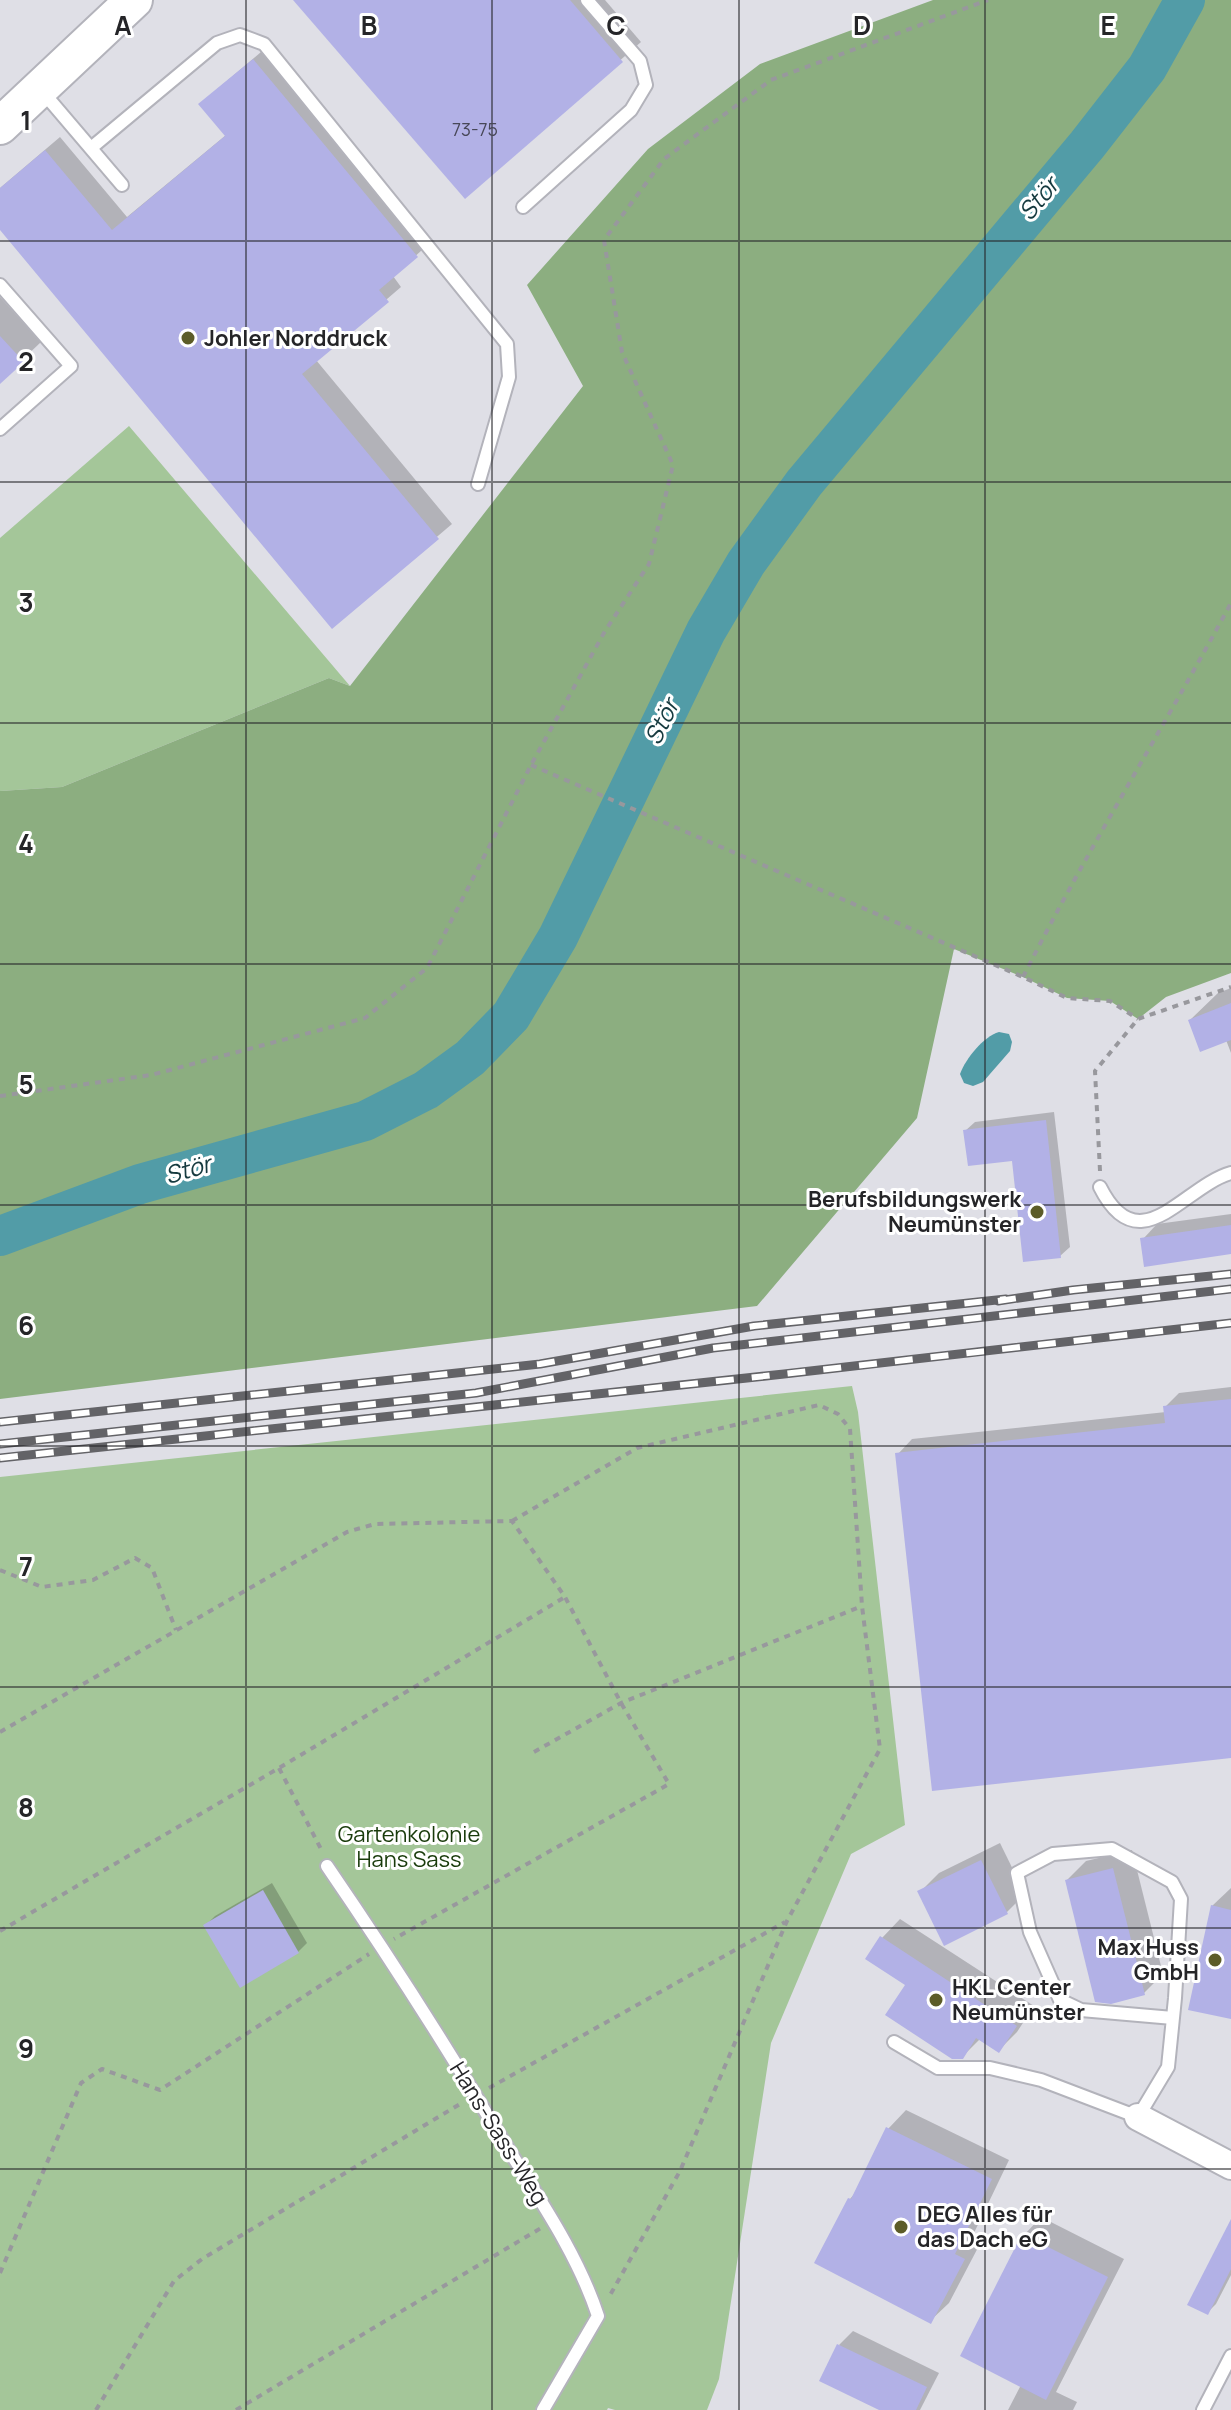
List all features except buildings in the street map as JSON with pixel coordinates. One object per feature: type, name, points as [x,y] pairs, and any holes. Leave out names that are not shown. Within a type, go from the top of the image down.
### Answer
[{"type":"street","points":[[0,126],[134,0]]},
{"type":"street","points":[[1138,2117],[1231,2166]]},
{"type":"lane","points":[[523,207],[631,110],[646,85],[640,61],[587,0]]},
{"type":"lane","points":[[91,148],[217,43],[240,35],[264,44],[507,344],[509,377],[478,484]]},
{"type":"lane","points":[[40,88],[122,185]]},
{"type":"lane","points":[[0,285],[71,366],[0,429]]},
{"type":"lane","points":[[1100,1187],[1109,1204],[1123,1216],[1140,1221],[1159,1218],[1219,1177],[1231,1173]]},
{"type":"lane","points":[[894,2042],[938,2068],[990,2068],[1041,2080],[1138,2117],[1168,2067],[1173,2018],[1181,1899],[1172,1882],[1112,1849],[1053,1854],[1017,1873],[1030,1932],[1060,2000],[1081,2010],[1173,2018]]},
{"type":"lane","name":"Hans-Sass-Weg","points":[[327,1866],[476,2095],[553,2221],[588,2286],[598,2316]]},
{"type":"lane","points":[[543,2410],[598,2316]]},
{"type":"lane","points":[[1203,2410],[1231,2356]]},
{"type":"path","points":[[0,1096],[151,1075],[365,1018],[427,968],[531,765],[605,631],[649,564],[673,465],[622,352],[604,240],[664,159],[771,80],[988,0]]},
{"type":"path","points":[[1023,977],[1057,910],[1231,603]]},
{"type":"path","points":[[531,765],[1067,998],[1110,1001],[1138,1019]]},
{"type":"path","points":[[1100,1187],[1095,1071],[1138,1019],[1231,987]]},
{"type":"path","points":[[0,1732],[347,1532],[375,1524],[512,1521],[637,1448],[819,1405],[838,1414],[850,1429],[862,1606],[880,1749],[787,1921],[680,2171],[598,2316]]},
{"type":"path","points":[[0,2273],[81,2083],[102,2069],[160,2090],[381,1946],[669,1784],[621,1703],[565,1597],[512,1521]]},
{"type":"path","points":[[0,1570],[42,1587],[93,1580],[135,1558],[152,1568],[176,1630]]},
{"type":"path","points":[[0,1931],[565,1597]]},
{"type":"path","points":[[534,1752],[621,1703],[862,1606]]},
{"type":"path","points":[[279,1768],[319,1843],[327,1866]]},
{"type":"path","points":[[96,2410],[174,2281],[202,2259],[476,2095],[787,1921]]},
{"type":"path","points":[[236,2410],[553,2221]]},
{"type":"green space","points":[[933,0],[1231,0],[1231,973],[1166,997],[1138,1019],[1110,1001],[1067,998],[954,949],[917,1118],[757,1306],[0,1399],[0,791],[62,787],[329,678],[350,686],[583,386],[527,285],[648,149],[760,64]]},
{"type":"green space","points":[[129,426],[350,686],[329,678],[62,787],[0,791],[0,538]]},
{"type":"green space","name":"Gartenkolonie Hans Sass","points":[[852,1386],[858,1412],[905,1825],[851,1854],[771,2043],[719,2379],[707,2410],[0,2410],[0,1477]]},
{"type":"water","points":[[999,1032],[1009,1034],[1012,1042],[1010,1051],[983,1082],[973,1086],[964,1083],[960,1074],[971,1055],[987,1038]]},
{"type":"waterway","name":"Stör","points":[[0,1236],[140,1184],[365,1121],[426,1090],[470,1058],[511,1016],[558,937],[706,631],[746,563],[804,483],[1087,145],[1147,68],[1185,0]]},
{"type":"railway","points":[[998,1301],[1231,1274]]},
{"type":"railway","points":[[0,1444],[476,1393],[713,1348],[1231,1289]]},
{"type":"railway","points":[[0,1422],[540,1364],[754,1326],[1006,1299]]},
{"type":"railway","points":[[0,1458],[1231,1323]]},
{"type":"place","name":"Johler Norddruck","points":[[188,338]]},
{"type":"place","name":"Berufsbildungswerk Neumünster","points":[[1037,1212]]},
{"type":"place","name":"Max Huss GmbH","points":[[1215,1960]]},
{"type":"place","name":"HKL Center Neumünster","points":[[936,2000]]},
{"type":"place","name":"DEG Alles für das Dach eG","points":[[901,2227]]}]
